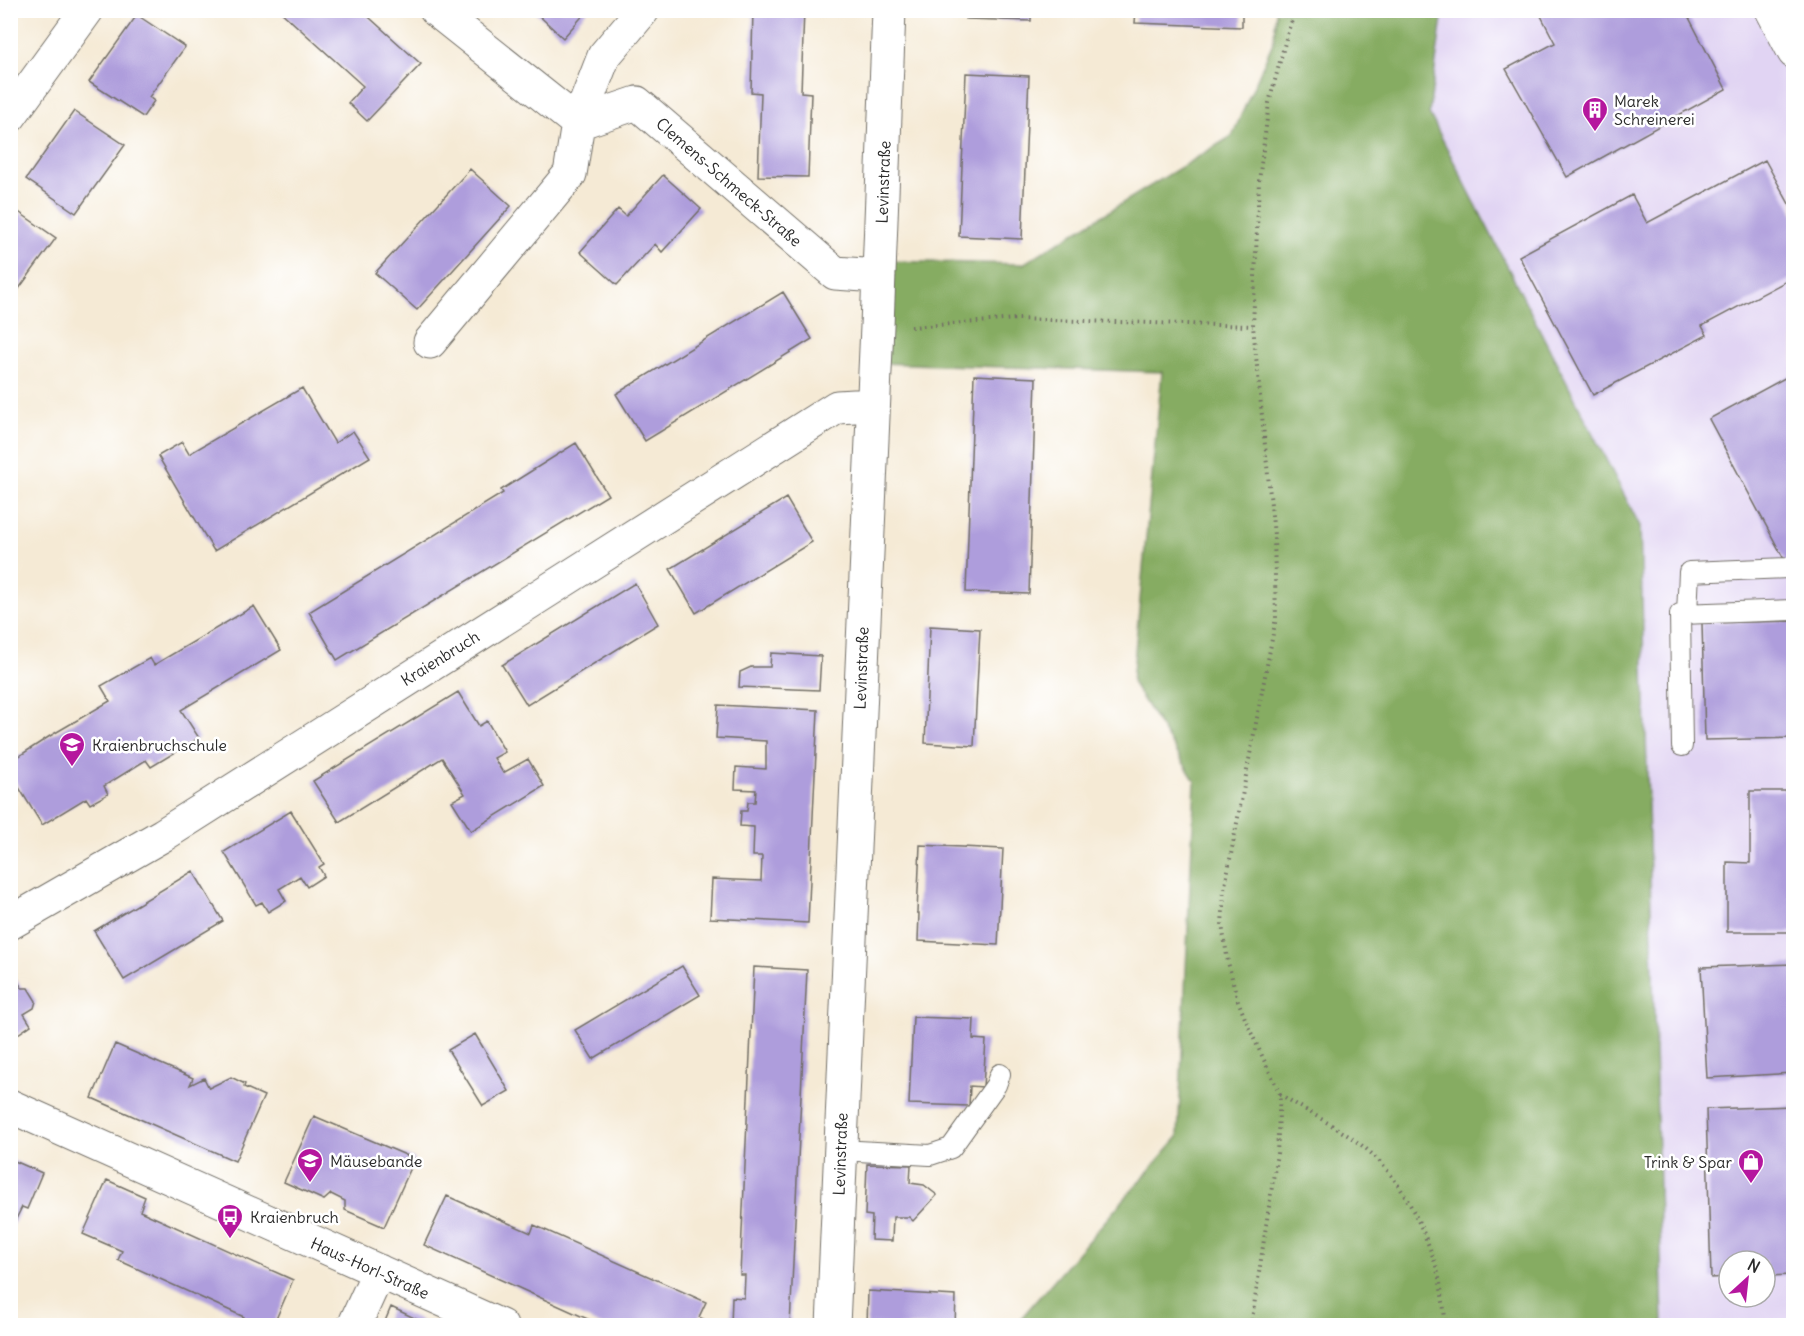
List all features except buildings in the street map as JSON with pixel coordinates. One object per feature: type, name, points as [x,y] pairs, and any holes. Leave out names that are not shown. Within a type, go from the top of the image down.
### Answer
[{"type":"street","points":[[10,116],[87,10]]},
{"type":"street","points":[[436,10],[578,123]]},
{"type":"street","points":[[430,342],[570,174],[578,123],[604,56],[643,10]]},
{"type":"street","name":"Levinstraße","points":[[833,1326],[889,10]]},
{"type":"street","points":[[1772,10],[1794,52]]},
{"type":"street","name":"Clemens-Schmeck-Straße","points":[[578,123],[637,103],[835,273],[879,276]]},
{"type":"street","name":"Kraienbruch","points":[[10,923],[163,835],[837,407],[872,405]]},
{"type":"street","name":"Haus-Horl-Straße","points":[[10,1106],[501,1326]]},
{"type":"street","points":[[354,1326],[379,1271]]},
{"type":"lane","points":[[1687,613],[1689,572],[1794,566]]},
{"type":"lane","points":[[1682,746],[1680,614],[1794,609]]},
{"type":"lane","points":[[840,1150],[930,1155],[951,1148],[996,1085],[1000,1074]]},
{"type":"path","points":[[1251,1326],[1277,1152],[1280,1094],[1237,998],[1222,925],[1224,891],[1276,618],[1274,535],[1253,326],[1259,181],[1269,103],[1288,31],[1296,10]]},
{"type":"path","points":[[877,326],[921,327],[1016,319],[1253,326]]},
{"type":"path","points":[[1280,1094],[1352,1139],[1391,1174],[1411,1208],[1434,1258],[1446,1326]]},
{"type":"shaded area","points":[[1443,11],[1763,11],[1793,68],[1793,1325],[1663,1325],[1640,526],[1429,113]]},
{"type":"green space","points":[[1276,11],[1443,11],[1429,113],[1640,526],[1663,1325],[1015,1325],[1178,1137],[1195,781],[1132,682],[1162,372],[879,363],[883,261],[1023,264],[1232,136],[1274,40]]},
{"type":"place","name":"Marek Schreinerei","points":[[1595,133]]},
{"type":"place","name":"Kraienbruchschule","points":[[72,768]]},
{"type":"place","name":"Mäusebande","points":[[310,1184]]},
{"type":"place","name":"Trink & Spar","points":[[1751,1185]]},
{"type":"place","name":"Kraienbruch","points":[[230,1240]]}]
